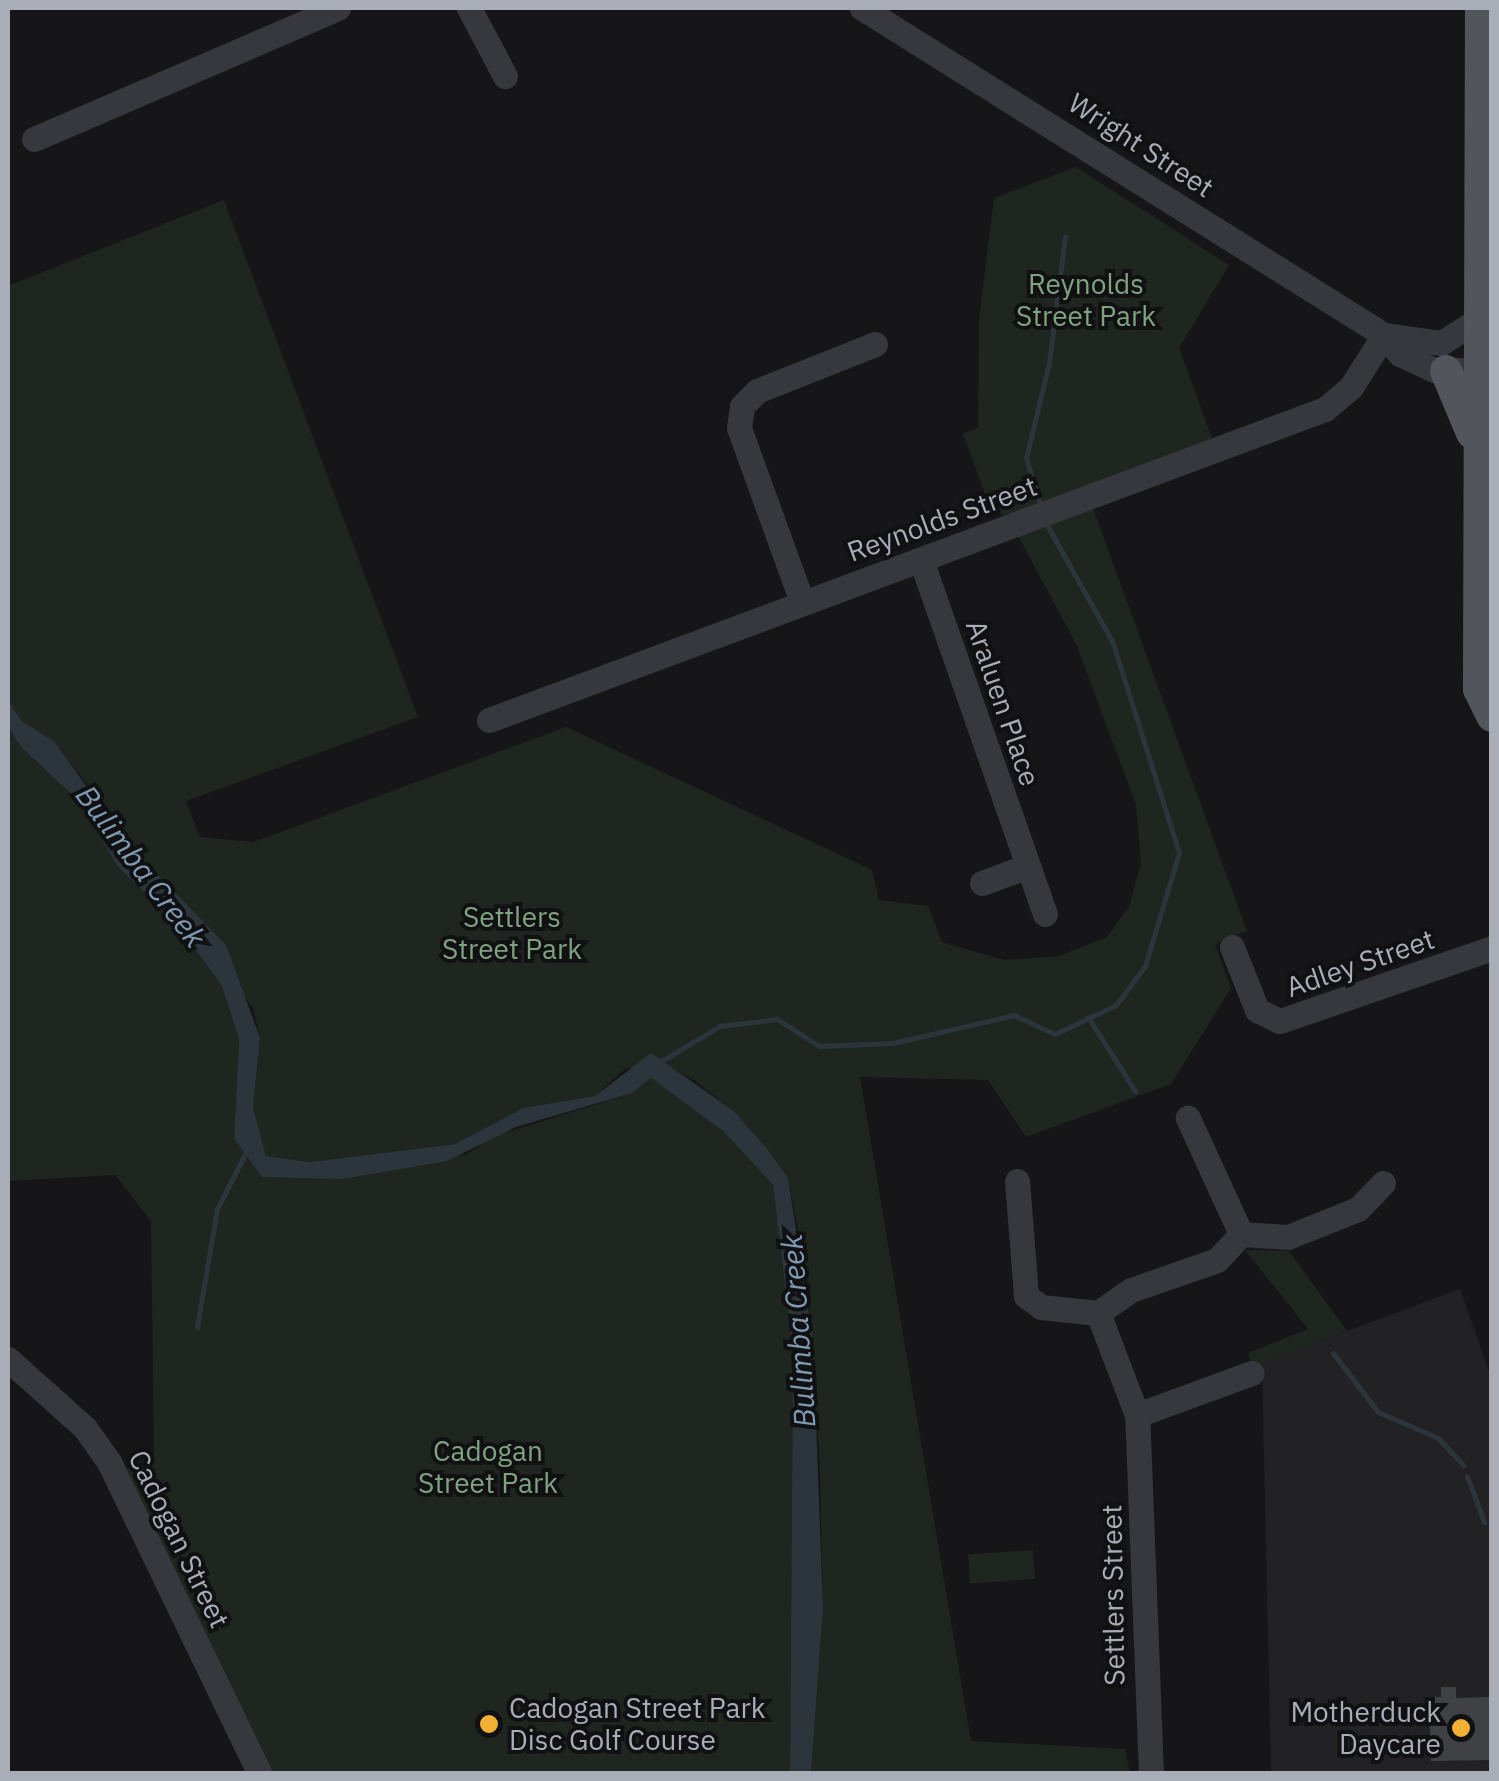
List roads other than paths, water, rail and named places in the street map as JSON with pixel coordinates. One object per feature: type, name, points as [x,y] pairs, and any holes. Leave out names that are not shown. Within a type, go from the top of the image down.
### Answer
[{"type":"main road","points":[[1481,8],[1479,689],[1492,716]]},
{"type":"main road","points":[[1446,371],[1478,441]]},
{"type":"street","points":[[34,139],[338,8]]},
{"type":"street","points":[[469,8],[505,76]]},
{"type":"street","name":"Wright Street","points":[[862,8],[1384,335],[1400,354],[1446,371]]},
{"type":"street","name":"Wright Street","points":[[1384,335],[1482,344]]},
{"type":"street","name":"Reynolds Street","points":[[489,720],[1325,408],[1351,387],[1384,335]]},
{"type":"street","points":[[802,602],[739,428],[742,406],[757,391],[875,344]]},
{"type":"street","points":[[1446,371],[1482,344]]},
{"type":"street","name":"Araluen Place","points":[[921,560],[1045,914]]},
{"type":"street","points":[[982,883],[1028,866]]},
{"type":"street","name":"Adley Street","points":[[1232,947],[1257,1010],[1296,1021],[1492,948]]},
{"type":"street","points":[[1188,1118],[1241,1234]]},
{"type":"street","points":[[1017,1181],[1026,1296],[1041,1307],[1098,1313],[1132,1290],[1217,1260],[1241,1234]]},
{"type":"street","points":[[1241,1234],[1288,1237],[1358,1209],[1384,1183]]},
{"type":"street","name":"Settlers Street","points":[[1098,1313],[1138,1415],[1151,1774]]},
{"type":"street","name":"Cadogan Street","points":[[8,1359],[85,1428],[109,1462],[260,1774]]},
{"type":"street","points":[[1138,1415],[1252,1373]]},
{"type":"water","name":"Bulimba Creek","points":[[8,701],[22,721],[55,742],[125,841],[226,945],[260,1038],[253,1107],[266,1156],[310,1162],[455,1144],[523,1108],[595,1096],[651,1053],[734,1111],[767,1149],[788,1178],[813,1340],[823,1608],[811,1773],[790,1773],[793,1350],[773,1185],[724,1132],[651,1078],[632,1093],[516,1127],[447,1161],[342,1179],[262,1177],[234,1139],[239,1039],[221,984],[171,917],[119,868],[77,799],[22,748],[8,727]]},
{"type":"waterway","points":[[1040,504],[1026,458],[1049,363],[1065,237]]},
{"type":"waterway","points":[[660,1062],[720,1026],[777,1019],[819,1046],[893,1043],[1014,1015],[1055,1034],[1116,1005],[1145,966],[1179,853],[1112,641],[1044,520]]},
{"type":"waterway","points":[[1088,1017],[1135,1091]]},
{"type":"waterway","points":[[197,1327],[217,1209],[245,1154]]},
{"type":"waterway","points":[[1333,1353],[1378,1412],[1438,1438],[1463,1465]]},
{"type":"waterway","points":[[1467,1476],[1484,1522]]},
{"type":"place","name":"Cadogan Street Park Disc Golf Course","points":[[489,1724]]},
{"type":"place","name":"Motherduck Daycare","points":[[1461,1728]]},
{"type":"park label","name":"Reynolds Street Park","points":[[1086,300]]},
{"type":"park label","name":"Settlers Street Park","points":[[512,933]]},
{"type":"park label","name":"Cadogan Street Park","points":[[488,1467]]}]
